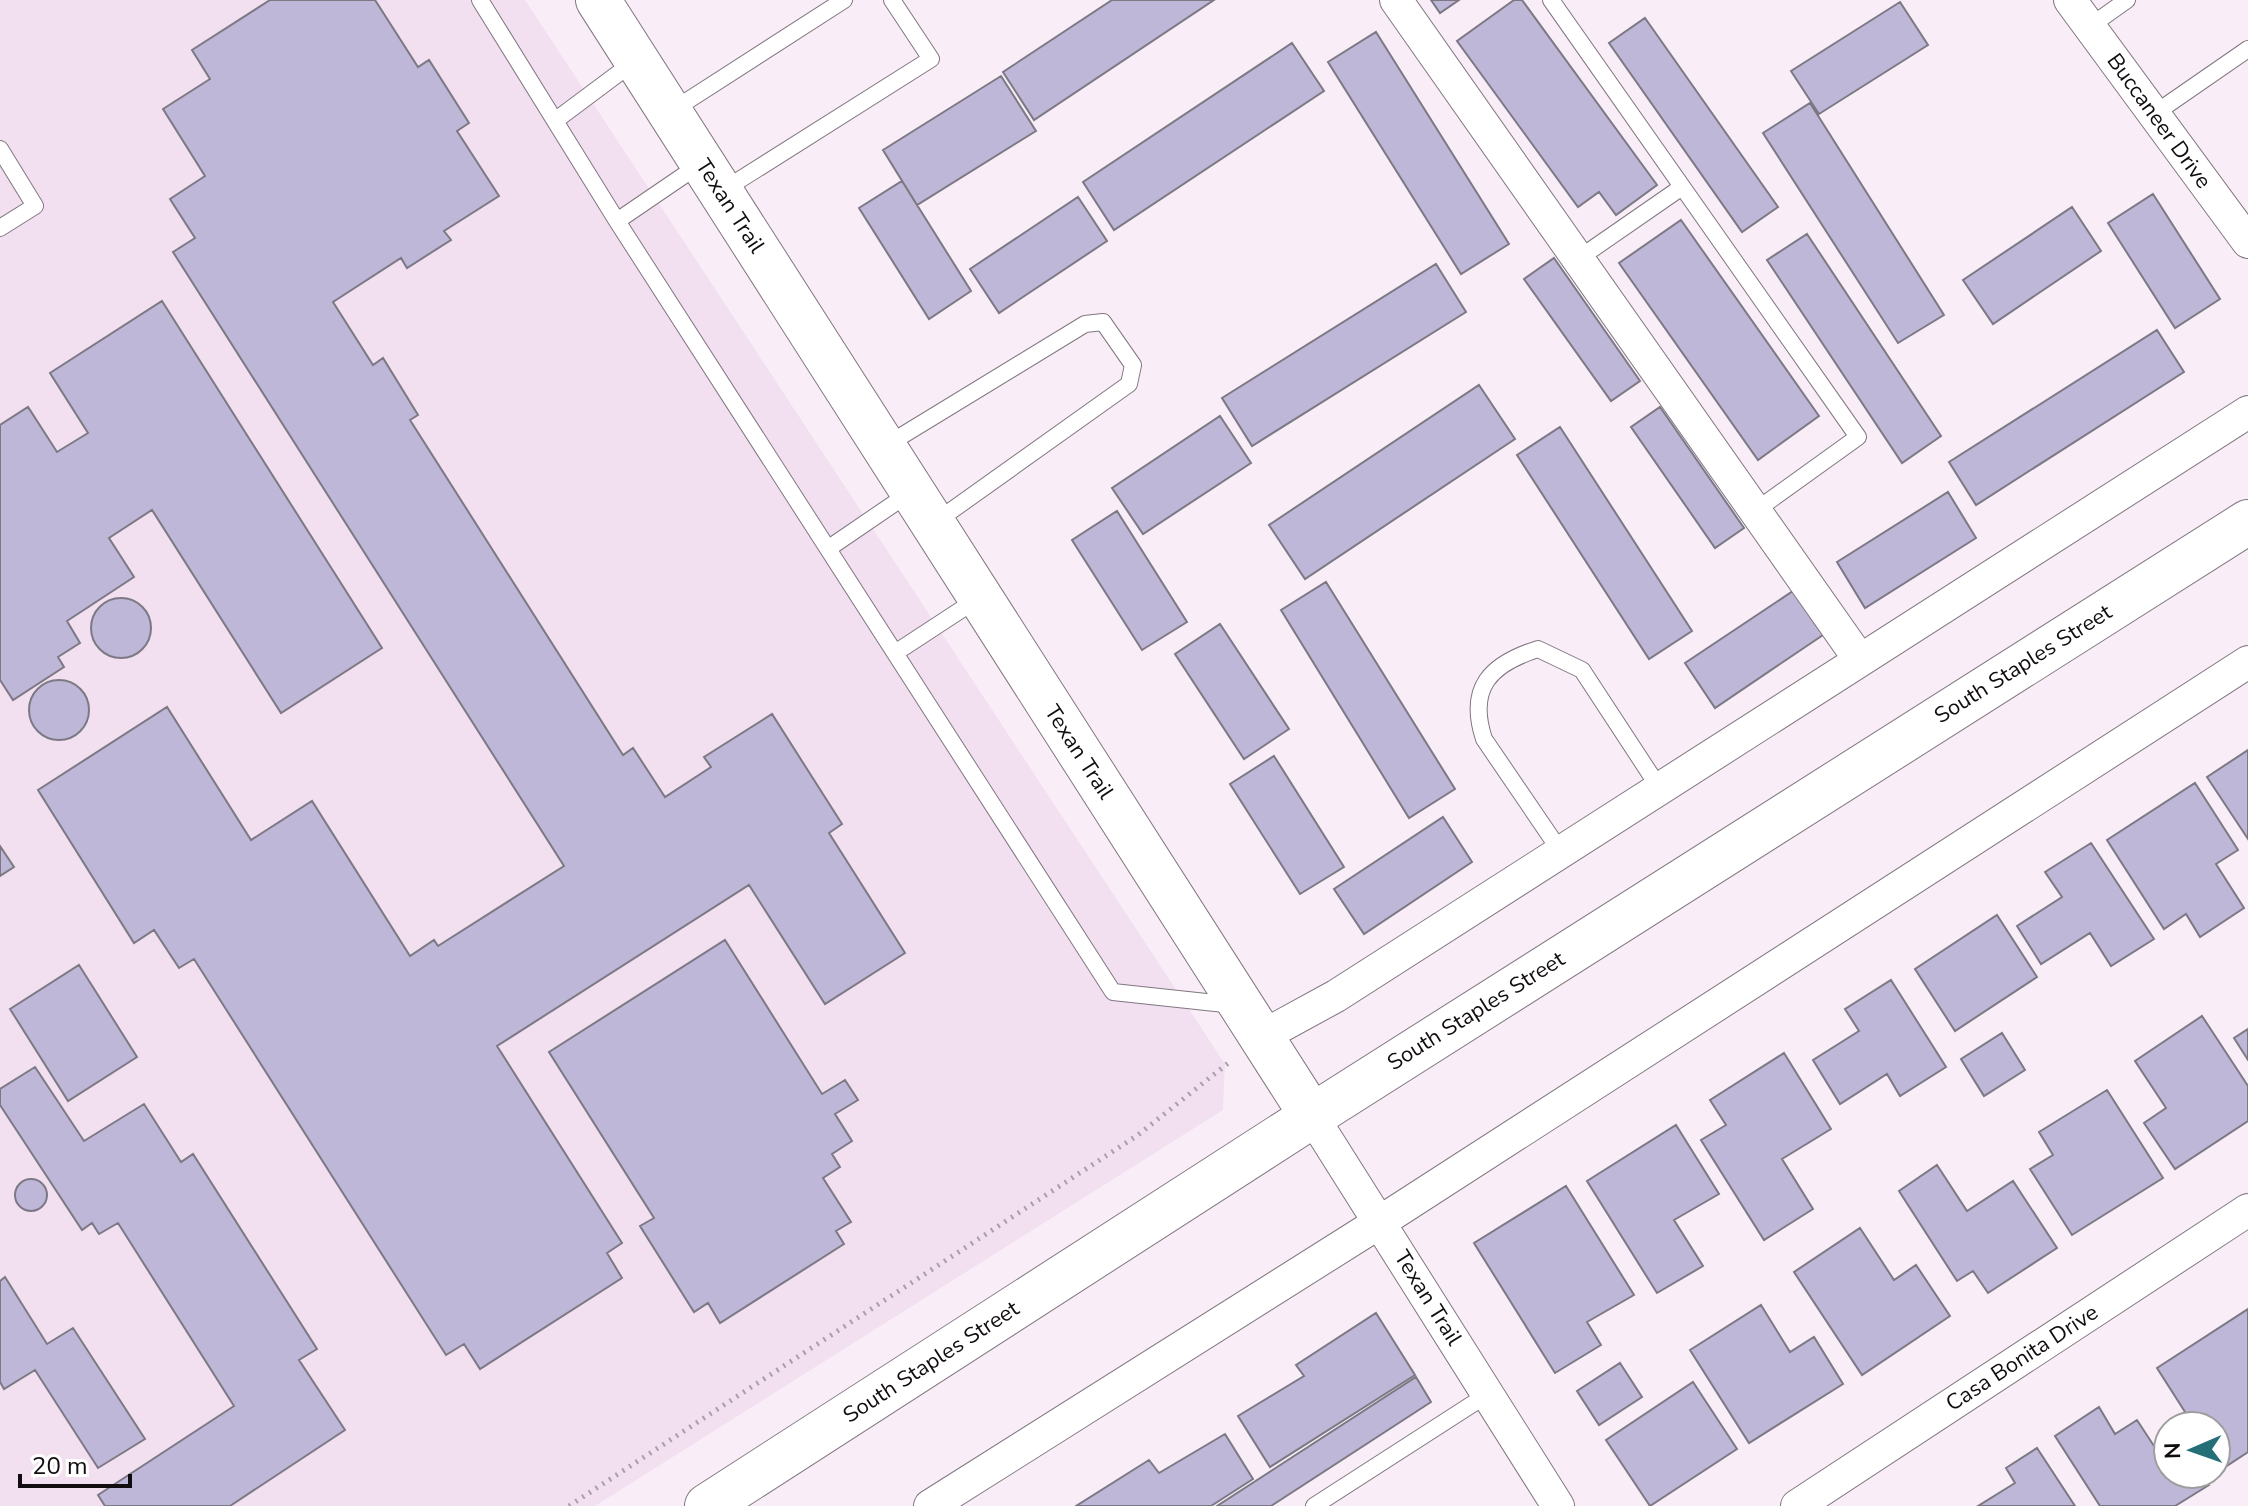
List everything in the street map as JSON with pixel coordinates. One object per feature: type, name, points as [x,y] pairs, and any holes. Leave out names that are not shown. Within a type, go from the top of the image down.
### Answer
[{"type":"main road","name":"Texan Trail","points":[[598,0],[1312,1116]]},
{"type":"main road","name":"South Staples Street","points":[[707,1506],[1312,1116],[2248,522]]},
{"type":"street","points":[[1396,0],[1860,660]]},
{"type":"street","name":"Buccaneer Drive","points":[[2070,0],[2248,242]]},
{"type":"street","points":[[1251,1022],[1336,996],[2248,412]]},
{"type":"street","points":[[930,1506],[1380,1222],[2248,662]]},
{"type":"street","name":"Texan Trail","points":[[1312,1116],[1558,1506]]},
{"type":"street","name":"Casa Bonita Drive","points":[[1797,1506],[2248,1210]]},
{"type":"lane","points":[[480,0],[617,221],[1113,992],[1251,1022]]},
{"type":"lane","points":[[670,112],[844,0]]},
{"type":"lane","points":[[617,221],[712,178],[931,59],[892,0]]},
{"type":"lane","points":[[1551,0],[1858,437],[1755,511]]},
{"type":"lane","points":[[2089,27],[2127,0]]},
{"type":"lane","points":[[2154,114],[2248,49]]},
{"type":"lane","points":[[556,120],[636,60]]},
{"type":"lane","points":[[0,149],[35,206],[0,228]]},
{"type":"lane","points":[[1578,259],[1682,187]]},
{"type":"lane","points":[[829,548],[922,508],[1129,384],[1133,365],[1103,322],[1085,324],[884,447]]},
{"type":"lane","points":[[895,653],[980,597]]},
{"type":"lane","points":[[1561,852],[1480,728],[1477,718],[1479,693],[1498,665],[1538,649],[1582,670],[1660,789]]},
{"type":"lane","points":[[1314,1506],[1488,1394]]},
{"type":"path","points":[[569,1506],[1138,1135],[1251,1022]]},
{"type":"shaded area","points":[[0,0],[525,0],[1225,1064],[1223,1110],[595,1506],[0,1506]]},
{"type":"building","points":[[270,0],[375,0],[418,67],[429,60],[469,123],[457,131],[499,196],[444,231],[451,240],[407,268],[401,258],[333,302],[373,365],[383,358],[418,415],[410,420],[623,755],[633,748],[665,797],[711,767],[704,757],[772,714],[842,824],[829,833],[905,953],[825,1004],[749,885],[497,1046],[622,1243],[607,1253],[622,1278],[480,1369],[464,1344],[446,1355],[194,959],[179,968],[154,930],[134,943],[38,790],[167,707],[251,840],[312,801],[410,956],[434,940],[438,946],[564,866],[173,252],[195,238],[170,199],[205,176],[163,109],[210,79],[192,50]]},
{"type":"building","points":[[1112,0],[1214,0],[1034,120],[1003,72]]},
{"type":"building","points":[[1431,0],[1459,0],[1440,13]]},
{"type":"building","points":[[1514,0],[1522,0],[1657,185],[1616,215],[1599,192],[1578,207],[1457,41]]},
{"type":"building","points":[[1900,2],[1928,45],[1819,114],[1791,71]]},
{"type":"building","points":[[1645,18],[1778,207],[1742,232],[1609,43]]},
{"type":"building","points":[[1376,32],[1509,244],[1461,274],[1328,62]]},
{"type":"building","points":[[1292,43],[1324,91],[1114,230],[1083,182]]},
{"type":"building","points":[[1001,76],[1036,131],[917,205],[883,150]]},
{"type":"building","points":[[1810,103],[1944,315],[1898,343],[1763,133]]},
{"type":"building","points":[[902,181],[971,291],[929,319],[859,208]]},
{"type":"building","points":[[2153,194],[2220,299],[2175,328],[2108,223]]},
{"type":"building","points":[[1078,197],[1107,241],[999,313],[970,269]]},
{"type":"building","points":[[2072,207],[2101,251],[1993,324],[1963,280]]},
{"type":"building","points":[[1681,220],[1819,416],[1758,460],[1619,263]]},
{"type":"building","points":[[1807,234],[1941,436],[1902,463],[1767,260]]},
{"type":"building","points":[[1554,258],[1640,381],[1611,401],[1524,279]]},
{"type":"building","points":[[1436,264],[1466,312],[1252,446],[1222,398]]},
{"type":"building","points":[[162,301],[382,648],[281,713],[152,510],[109,538],[134,577],[67,621],[80,643],[58,657],[64,667],[13,700],[0,680],[0,425],[28,407],[57,452],[88,433],[50,373]]},
{"type":"building","points":[[2157,330],[2184,372],[1976,505],[1949,462]]},
{"type":"building","points":[[1479,385],[1515,439],[1305,579],[1269,525]]},
{"type":"building","points":[[1660,407],[1744,528],[1715,548],[1631,427]]},
{"type":"building","points":[[1220,416],[1251,463],[1143,534],[1112,488]]},
{"type":"building","points":[[1560,427],[1692,631],[1649,659],[1517,455]]},
{"type":"building","points":[[1948,492],[1976,538],[1865,608],[1837,562]]},
{"type":"building","points":[[1117,511],[1187,622],[1142,650],[1072,540]]},
{"type":"building","points":[[1326,582],[1455,789],[1409,818],[1281,610]]},
{"type":"building","points":[[1793,591],[1823,635],[1715,708],[1685,663]]},
{"type":"building","points":[[121,598],[133,600],[142,607],[149,616],[149,640],[142,649],[133,656],[121,658],[109,656],[100,649],[93,640],[91,628],[93,616],[100,607],[109,600]]},
{"type":"building","points":[[1220,624],[1289,729],[1244,759],[1175,654]]},
{"type":"building","points":[[59,680],[71,682],[80,689],[87,698],[87,722],[80,731],[71,738],[59,740],[47,738],[38,731],[31,722],[29,710],[31,698],[38,689],[47,682]]},
{"type":"building","points":[[2248,750],[2248,839],[2207,777]]},
{"type":"building","points":[[1274,756],[1344,867],[1300,894],[1230,784]]},
{"type":"building","points":[[2195,783],[2238,850],[2216,864],[2244,908],[2200,937],[2186,914],[2164,929],[2107,840]]},
{"type":"building","points":[[1443,817],[1472,862],[1364,934],[1334,889]]},
{"type":"building","points":[[2091,843],[2154,939],[2111,966],[2090,933],[2041,964],[2017,926],[2062,897],[2045,872]]},
{"type":"building","points":[[0,846],[14,867],[0,876]]},
{"type":"building","points":[[1997,915],[2037,977],[1955,1031],[1915,969]]},
{"type":"building","points":[[725,940],[822,1094],[845,1080],[858,1100],[835,1114],[852,1141],[832,1154],[840,1167],[823,1178],[851,1222],[836,1231],[844,1244],[720,1323],[708,1303],[694,1312],[640,1226],[654,1218],[549,1052]]},
{"type":"building","points":[[79,965],[137,1057],[68,1101],[10,1009]]},
{"type":"building","points":[[1891,980],[1946,1067],[1900,1096],[1887,1074],[1840,1104],[1813,1060],[1859,1031],[1845,1009]]},
{"type":"building","points":[[2202,1016],[2248,1086],[2248,1121],[2175,1169],[2144,1123],[2166,1108],[2135,1061]]},
{"type":"building","points":[[2248,1029],[2248,1060],[2234,1038]]},
{"type":"building","points":[[2002,1033],[2025,1070],[1984,1096],[1961,1059]]},
{"type":"building","points":[[1784,1053],[1831,1129],[1782,1159],[1813,1209],[1764,1240],[1701,1140],[1726,1125],[1710,1100]]},
{"type":"building","points":[[35,1067],[84,1141],[144,1104],[181,1162],[193,1154],[317,1349],[299,1360],[345,1430],[230,1506],[105,1506],[98,1495],[234,1406],[118,1223],[99,1234],[92,1223],[82,1230],[0,1105],[0,1089]]},
{"type":"building","points":[[2107,1090],[2163,1178],[2072,1235],[2030,1169],[2053,1155],[2039,1132]]},
{"type":"building","points":[[1676,1125],[1719,1194],[1674,1220],[1703,1266],[1657,1293],[1587,1181]]},
{"type":"building","points":[[1937,1165],[1967,1211],[2013,1181],[2057,1248],[1988,1293],[1973,1271],[1957,1281],[1899,1191]]},
{"type":"building","points":[[31,1179],[42,1184],[47,1195],[42,1206],[31,1211],[20,1206],[15,1195],[20,1184]]},
{"type":"building","points":[[1566,1186],[1634,1295],[1587,1322],[1601,1345],[1555,1373],[1474,1243]]},
{"type":"building","points":[[1860,1228],[1894,1280],[1916,1265],[1950,1316],[1862,1375],[1794,1272]]},
{"type":"building","points":[[5,1277],[47,1344],[73,1328],[145,1439],[98,1468],[35,1370],[4,1389],[0,1382],[0,1281]]},
{"type":"building","points":[[1761,1305],[1790,1352],[1814,1337],[1843,1384],[1749,1443],[1690,1350]]},
{"type":"building","points":[[2248,1309],[2248,1452],[2232,1462],[2232,1410],[2184,1410],[2157,1368]]},
{"type":"building","points":[[1376,1313],[1415,1375],[1270,1467],[1238,1416],[1304,1376],[1296,1365]]},
{"type":"building","points":[[1620,1363],[1642,1397],[1599,1425],[1577,1391]]},
{"type":"building","points":[[1416,1377],[1431,1402],[1271,1506],[1217,1506]]},
{"type":"building","points":[[1693,1382],[1737,1449],[1650,1506],[1606,1440]]},
{"type":"building","points":[[2099,1407],[2115,1434],[2137,1420],[2152,1443],[2152,1490],[2201,1490],[2175,1506],[2100,1506],[2055,1436]]},
{"type":"building","points":[[1225,1434],[1253,1479],[1211,1506],[1076,1506],[1149,1460],[1159,1473]]},
{"type":"building","points":[[2037,1448],[2075,1506],[1978,1506],[2015,1483],[2006,1468]]}]
